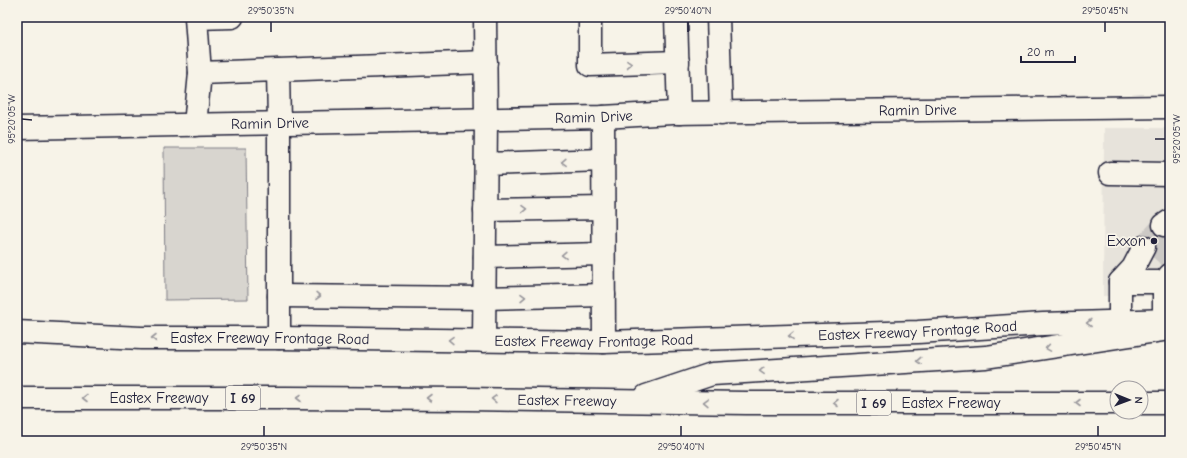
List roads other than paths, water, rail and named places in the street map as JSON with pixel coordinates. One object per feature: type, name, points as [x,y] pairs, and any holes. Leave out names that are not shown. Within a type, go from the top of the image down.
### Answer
[{"type":"main road","points":[[195,125],[200,73],[196,18],[232,17]]},
{"type":"main road","points":[[484,341],[486,164],[485,17]]},
{"type":"main road","points":[[590,17],[590,65],[678,62]]},
{"type":"main road","points":[[676,17],[679,113]]},
{"type":"main road","points":[[718,17],[721,113]]},
{"type":"main road","points":[[200,73],[486,62]]},
{"type":"main road","points":[[278,70],[279,338]]},
{"type":"main road","name":"Ramin Drive","points":[[17,128],[603,117],[679,113],[1170,107]]},
{"type":"main road","points":[[603,117],[604,342]]},
{"type":"main road","points":[[486,164],[603,160]]},
{"type":"main road","points":[[1110,173],[1170,174]]},
{"type":"main road","points":[[485,210],[603,208]]},
{"type":"main road","points":[[1120,322],[1127,275],[1150,253]]},
{"type":"main road","points":[[485,257],[603,254]]},
{"type":"main road","points":[[631,401],[712,374],[986,357],[1168,323],[1167,279],[1127,275]]},
{"type":"main road","points":[[279,296],[484,298],[604,295]]},
{"type":"main road","name":"Eastex Freeway Frontage Road","points":[[17,332],[141,338],[604,342],[918,332],[1042,324],[1120,322],[1168,323]]},
{"type":"main road","name":"Eastex Freeway","points":[[17,398],[302,398],[762,403],[1109,403]]},
{"type":"main road","points":[[1149,403],[1170,403]]},
{"type":"tunnel","points":[[1144,247],[1164,225]]},
{"type":"tunnel","points":[[1156,260],[1170,244]]},
{"type":"place","name":"Exxon","points":[[1154,241]]}]
